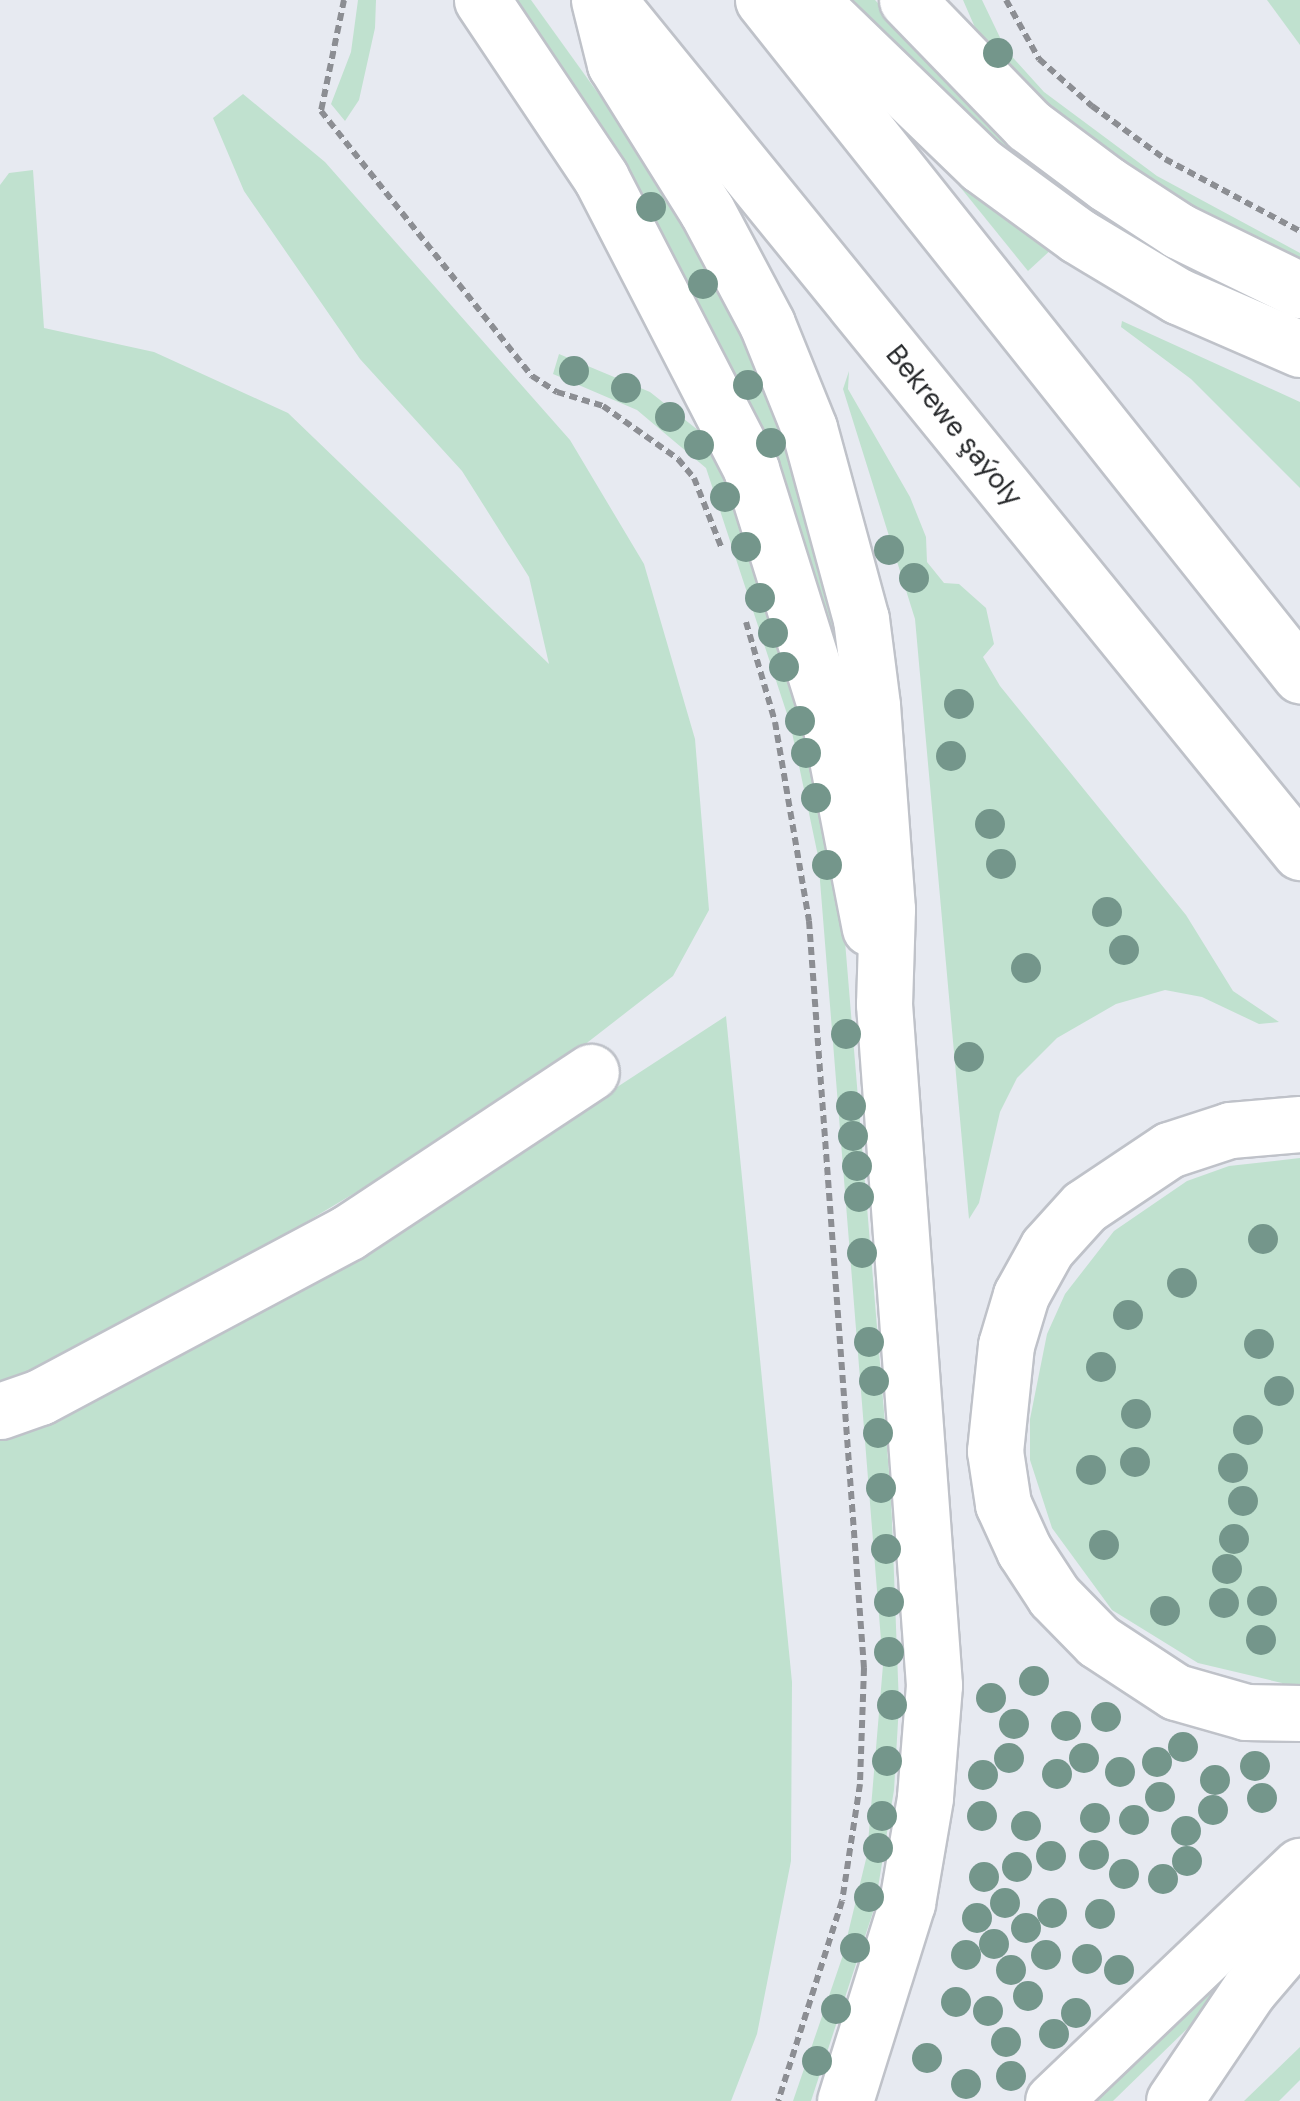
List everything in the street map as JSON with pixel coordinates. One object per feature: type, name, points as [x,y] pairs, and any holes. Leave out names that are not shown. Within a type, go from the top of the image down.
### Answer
[{"type":"main road","points":[[482,0],[601,178],[751,469],[830,718],[884,1004]]},
{"type":"main road","points":[[600,0],[615,64],[707,211],[767,324],[835,514],[861,619],[872,704],[887,909],[884,1004],[934,1685],[925,1798],[907,1903],[845,2101]]},
{"type":"main road","name":"Bekrewe şaýoly","points":[[608,0],[1300,852]]},
{"type":"main road","points":[[762,0],[1300,675]]},
{"type":"main road","points":[[810,0],[982,165],[1078,236],[1178,296],[1300,350]]},
{"type":"main road","points":[[907,0],[1028,125],[1106,184],[1180,231],[1300,290]]},
{"type":"main road","points":[[0,1411],[40,1397],[349,1232],[591,1072]]},
{"type":"main road","points":[[1300,1124],[1230,1130],[1169,1150],[1122,1176],[1084,1208],[1047,1248],[1021,1296],[1006,1345],[995,1452],[1003,1504],[1024,1550],[1054,1596],[1098,1641],[1176,1692],[1246,1712],[1300,1713]]},
{"type":"main road","points":[[1053,2101],[1300,1866]]},
{"type":"main road","points":[[1175,2101],[1249,1990],[1300,1930]]},
{"type":"main road","points":[[1175,2101],[1300,1983]]},
{"type":"path","points":[[344,0],[321,111],[532,376],[629,421],[678,459],[694,478],[727,561]]},
{"type":"path","points":[[1006,0],[1039,59],[1092,106],[1165,159],[1300,231]]},
{"type":"path","points":[[742,613],[779,740],[809,921],[864,1668],[860,1784],[842,1901],[778,2101]]},
{"type":"green space","points":[[358,0],[376,0],[375,28],[359,100],[345,121],[331,104],[351,52]]},
{"type":"green space","points":[[508,0],[531,0],[646,160],[699,245],[767,383],[830,585],[852,723]]},
{"type":"green space","points":[[850,0],[875,0],[950,79],[1300,314],[1300,330],[1083,217],[937,91]]},
{"type":"green space","points":[[963,0],[982,0],[1006,50],[1044,92],[1157,176],[1300,253],[1300,273],[1148,191],[987,55]]},
{"type":"green space","points":[[1267,0],[1300,0],[1300,45]]},
{"type":"green space","points":[[243,94],[325,162],[570,440],[644,564],[695,739],[709,910],[673,976],[525,1091],[236,1264],[0,1391],[0,185],[9,173],[33,170],[44,328],[154,352],[288,413],[549,664],[529,577],[462,471],[360,359],[244,191],[213,118]]},
{"type":"green space","points":[[931,151],[1054,247],[1028,271]]},
{"type":"green space","points":[[1122,321],[1300,402],[1300,488],[1191,379],[1121,327]]},
{"type":"green space","points":[[559,354],[650,392],[713,442],[807,719],[843,917],[891,1496],[899,1705],[894,1790],[875,1906],[811,2101],[793,2101],[842,1958],[867,1855],[883,1665],[818,856],[790,723],[706,468],[637,410],[553,374]]},
{"type":"green space","points":[[849,371],[848,389],[910,497],[926,537],[927,562],[944,583],[959,584],[986,608],[994,644],[983,657],[1000,686],[1186,915],[1233,991],[1279,1022],[1259,1024],[1202,997],[1165,990],[1116,1004],[1057,1038],[1017,1078],[1000,1112],[979,1203],[969,1219],[915,619],[843,389]]},
{"type":"green space","points":[[726,1016],[792,1682],[791,1861],[757,2034],[731,2101],[0,2101],[0,1438],[54,1420],[372,1247]]},
{"type":"green space","points":[[1300,1158],[1300,1694],[1282,1694],[1282,1683],[1198,1663],[1112,1610],[1052,1528],[1030,1460],[1030,1419],[1047,1334],[1065,1294],[1114,1231],[1187,1181],[1229,1166]]},
{"type":"green space","points":[[1295,1900],[1230,1987],[1113,2101],[1090,2101]]},
{"type":"green space","points":[[1300,2047],[1300,2080],[1279,2101],[1244,2101]]}]
